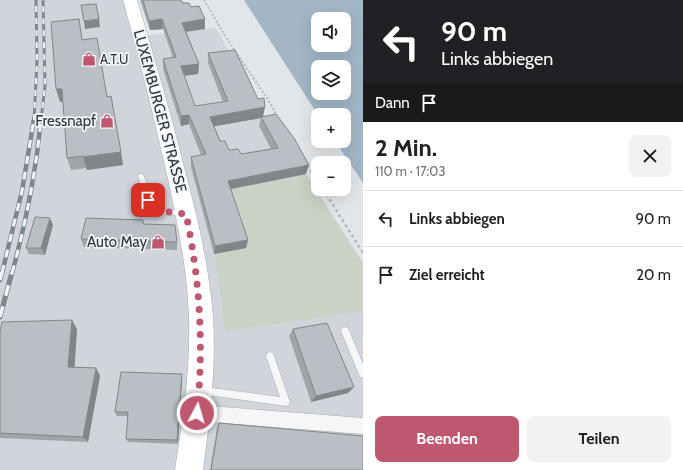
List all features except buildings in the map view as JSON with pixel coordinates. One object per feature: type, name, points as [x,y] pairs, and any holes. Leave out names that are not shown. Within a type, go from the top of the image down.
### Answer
[{"type":"main road","name":"LUXEMBURGER STRASSE","points":[[130,0],[168,138],[195,254],[201,315],[200,390],[189,470]]},
{"type":"street","points":[[197,413],[363,426]]},
{"type":"lane","points":[[141,176],[148,200],[161,211],[186,214]]},
{"type":"lane","points":[[345,331],[363,374]]},
{"type":"lane","points":[[200,390],[286,402],[270,356]]},
{"type":"path","points":[[204,0],[227,39],[267,98],[279,120]]},
{"type":"path","points":[[306,163],[311,171]]},
{"type":"path","points":[[327,196],[363,253]]},
{"type":"shaded area","points":[[0,0],[123,0],[133,37],[216,28],[233,59],[260,118],[274,124],[291,148],[311,182],[311,196],[320,196],[363,262],[363,470],[0,470]]},
{"type":"shaded area","points":[[306,174],[311,182],[311,196],[320,196],[363,265],[363,311],[225,331],[214,254],[246,248],[226,190]]},
{"type":"water","points":[[244,0],[363,0],[363,183],[351,165],[351,156],[345,156],[340,148],[351,148],[351,108],[313,108]]},
{"type":"railway","points":[[34,120],[37,61],[36,0]]},
{"type":"railway","points":[[41,120],[45,86],[43,0]]},
{"type":"railway","points":[[2,273],[22,191],[34,119]]},
{"type":"railway","points":[[12,273],[30,197],[41,119]]},
{"type":"railway","points":[[0,280],[2,272]]},
{"type":"railway","points":[[0,317],[12,272]]},
{"type":"place","name":"A.T.U","points":[[89,59]]},
{"type":"place","name":"Fressnapf","points":[[107,121]]},
{"type":"place","name":"Auto May","points":[[158,242]]},
{"type":"route","points":[[148,200],[161,211],[186,214],[195,254],[201,315],[202,346],[200,390],[197,413]]}]
